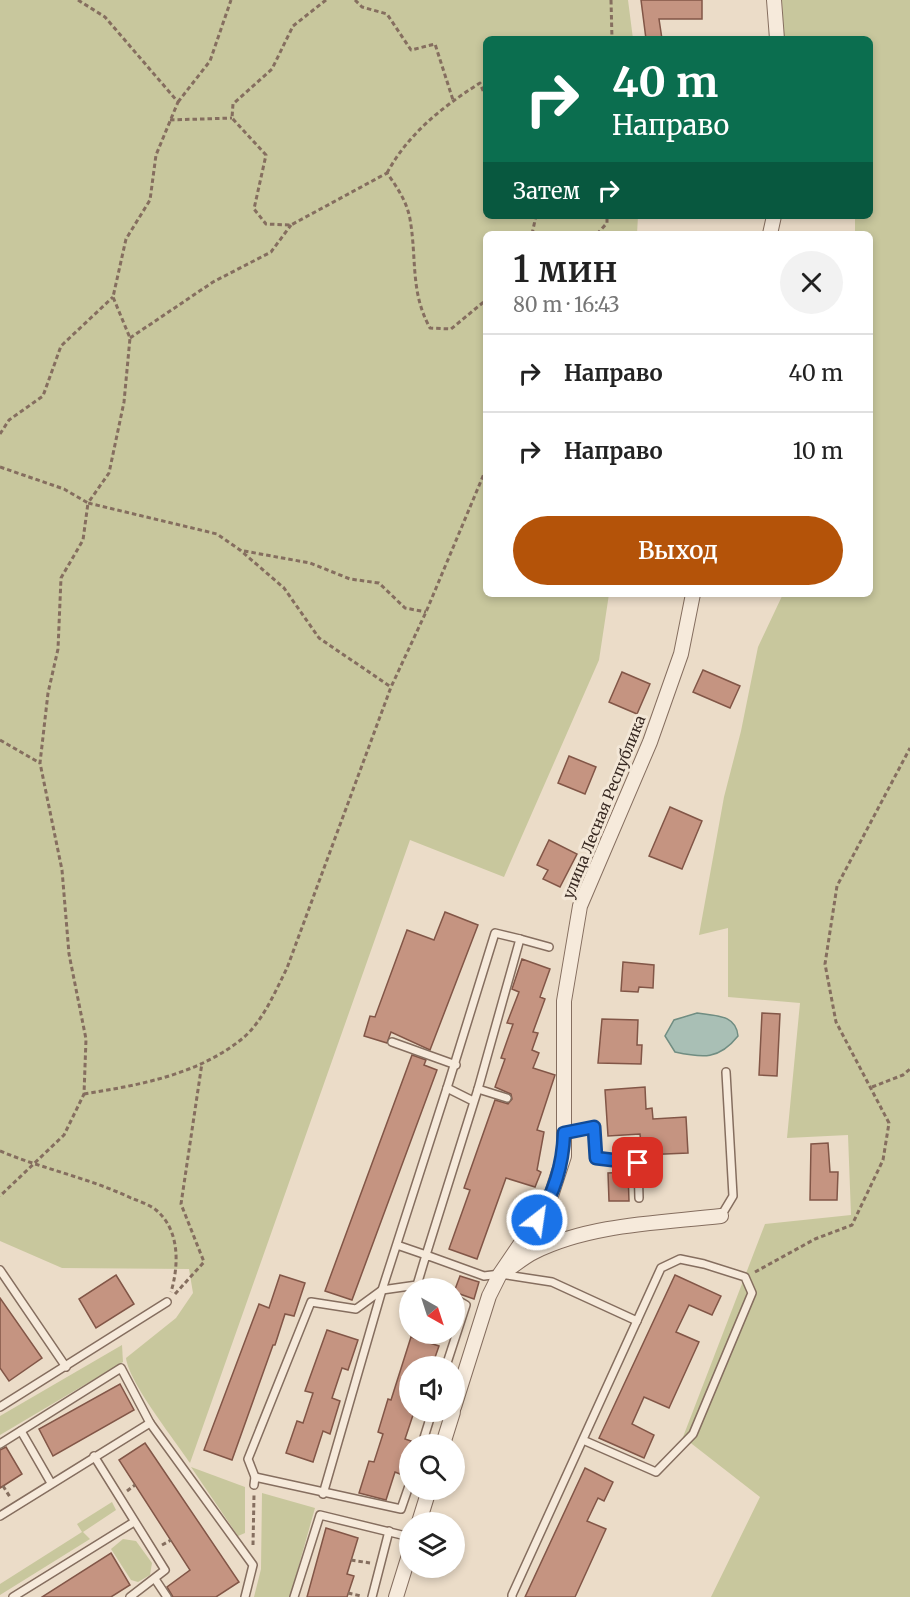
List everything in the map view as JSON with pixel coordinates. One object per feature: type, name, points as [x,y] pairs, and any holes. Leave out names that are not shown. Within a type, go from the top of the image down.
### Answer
[{"type":"street","points":[[774,0],[777,36]]},
{"type":"street","name":"улица Лесная Республика","points":[[465,1372],[489,1296],[500,1274],[549,1202],[564,1156],[564,1001],[580,906],[650,742],[681,654],[692,597]]},
{"type":"street","points":[[500,1274],[533,1252],[561,1241],[623,1227],[721,1216]]},
{"type":"street","points":[[396,1597],[402,1578]]},
{"type":"lane","points":[[323,1494],[382,1290],[456,1065],[495,933],[549,947]]},
{"type":"lane","points":[[419,1278],[478,1089],[520,939]]},
{"type":"lane","points":[[392,1042],[456,1065]]},
{"type":"lane","points":[[721,1216],[733,1197],[726,1072]]},
{"type":"lane","points":[[447,1088],[473,1101]]},
{"type":"lane","points":[[478,1089],[507,1098]]},
{"type":"lane","points":[[564,1133],[594,1127],[596,1158],[638,1163],[639,1198]]},
{"type":"lane","points":[[396,1245],[484,1276],[500,1274],[552,1282],[637,1321]]},
{"type":"lane","points":[[512,1597],[583,1440],[661,1268],[680,1259],[745,1277],[752,1293],[693,1434],[656,1472],[583,1440]]},
{"type":"lane","points":[[0,1270],[66,1367]]},
{"type":"lane","points":[[399,1288],[382,1290],[356,1309],[311,1302],[248,1459],[254,1481],[401,1509],[404,1500]]},
{"type":"lane","points":[[0,1407],[167,1302]]},
{"type":"lane","points":[[0,1444],[121,1368],[150,1423],[253,1565],[245,1597]]},
{"type":"lane","points":[[0,1516],[150,1423]]},
{"type":"lane","points":[[21,1431],[51,1483]]},
{"type":"lane","points":[[94,1456],[165,1570],[130,1597]]},
{"type":"lane","points":[[294,1597],[320,1515],[399,1534]]},
{"type":"lane","points":[[13,1597],[134,1522]]},
{"type":"lane","points":[[370,1597],[389,1531]]},
{"type":"lane","points":[[155,1579],[167,1597]]},
{"type":"path","points":[[78,0],[105,17],[178,102]]},
{"type":"path","points":[[0,434],[9,420],[42,396],[61,346],[113,297],[126,239],[150,200],[156,155],[178,102],[210,61],[231,0]]},
{"type":"path","points":[[231,118],[233,104],[272,69],[293,26],[326,0]]},
{"type":"path","points":[[356,0],[363,7],[387,14],[411,50],[435,44],[453,100]]},
{"type":"path","points":[[611,0],[612,36]]},
{"type":"path","points":[[130,338],[213,282],[271,252],[291,225],[387,173],[415,133],[453,100],[480,83],[483,90]]},
{"type":"path","points":[[170,120],[231,118],[266,155],[254,209],[266,224],[291,225]]},
{"type":"path","points":[[387,173],[400,192],[410,217],[413,272],[420,309],[430,328],[451,329],[483,302]]},
{"type":"path","points":[[0,1196],[64,1135],[84,1094],[86,1039],[69,954],[62,870],[40,763],[48,693],[58,649],[61,578],[83,540],[88,503],[109,473],[124,402],[130,338],[113,297]]},
{"type":"path","points":[[0,467],[64,489],[88,503],[217,534],[242,551],[284,588],[319,638],[391,687]]},
{"type":"path","points":[[84,1094],[160,1079],[202,1063],[243,1037],[266,1010],[287,968],[391,687],[426,612],[483,476]]},
{"type":"path","points":[[242,551],[310,563],[350,579],[379,583],[405,608],[426,612]]},
{"type":"path","points":[[0,740],[40,763]]},
{"type":"path","points":[[745,1277],[815,1239],[852,1225],[883,1160],[889,1123],[872,1087],[836,1023],[825,964],[837,886],[910,748]]},
{"type":"path","points":[[167,1302],[204,1262],[181,1204],[202,1063]]},
{"type":"path","points":[[872,1087],[903,1075],[910,1069]]},
{"type":"path","points":[[0,1151],[35,1165],[105,1185],[156,1209],[169,1225],[177,1250],[173,1283],[167,1302]]},
{"type":"path","points":[[253,1565],[254,1481]]},
{"type":"path","points":[[351,1560],[380,1565]]},
{"type":"path","points":[[348,1593],[370,1597]]},
{"type":"green space","points":[[0,0],[628,0],[633,36],[483,36],[483,219],[638,219],[637,231],[483,231],[483,597],[609,597],[599,660],[504,877],[410,840],[190,1463],[135,1382],[126,1358],[176,1318],[193,1293],[189,1269],[62,1268],[0,1241]]},
{"type":"green space","points":[[782,0],[910,0],[910,1597],[711,1597],[760,1497],[683,1437],[765,1224],[851,1215],[848,1135],[787,1138],[800,1003],[728,997],[728,928],[699,935],[724,797],[741,731],[758,647],[782,597],[873,597],[873,231],[855,231],[855,219],[873,219],[873,36],[784,36]]},
{"type":"green space","points":[[122,1345],[123,1362],[0,1435],[0,1416]]},
{"type":"green space","points":[[191,1467],[245,1487],[245,1533],[238,1536]]},
{"type":"green space","points":[[262,1493],[315,1508],[290,1597],[254,1597],[261,1569]]},
{"type":"green space","points":[[112,1502],[116,1510],[83,1532],[90,1539],[0,1595],[0,1584],[82,1532],[77,1524]]},
{"type":"green space","points":[[123,1539],[136,1541],[152,1563],[150,1575],[138,1582],[131,1580],[111,1549]]},
{"type":"shaded area","points":[[697,1013],[724,1017],[733,1024],[738,1036],[724,1049],[710,1055],[675,1052],[665,1036],[674,1020]]},
{"type":"building","points":[[641,0],[702,0],[702,19],[659,19],[662,36],[646,36]]},
{"type":"building","points":[[703,670],[740,686],[730,708],[693,692]]},
{"type":"building","points":[[622,672],[650,684],[637,714],[609,702]]},
{"type":"building","points":[[569,756],[596,767],[585,794],[558,783]]},
{"type":"building","points":[[670,807],[702,821],[682,869],[649,856]]},
{"type":"building","points":[[549,840],[577,854],[560,887],[543,879],[548,870],[537,865]]},
{"type":"building","points":[[445,912],[478,925],[430,1050],[391,1032],[387,1043],[364,1036],[370,1016],[375,1017],[407,930],[434,940]]},
{"type":"building","points":[[522,959],[550,969],[540,997],[545,999],[533,1032],[538,1033],[532,1050],[539,1053],[533,1068],[555,1075],[537,1130],[544,1132],[537,1170],[541,1172],[535,1187],[506,1178],[477,1259],[449,1249],[470,1190],[464,1188],[495,1100],[508,1104],[512,1099],[511,1094],[495,1087],[505,1059],[501,1058],[513,1024],[507,1023],[519,992],[512,989]]},
{"type":"building","points":[[623,962],[654,965],[653,988],[639,987],[638,992],[621,991]]},
{"type":"building","points":[[762,1013],[780,1014],[777,1076],[759,1075]]},
{"type":"building","points":[[602,1019],[638,1020],[637,1045],[642,1045],[641,1064],[598,1063]]},
{"type":"building","points":[[412,1055],[426,1060],[424,1065],[437,1070],[352,1300],[325,1291]]},
{"type":"building","points":[[645,1087],[646,1109],[652,1108],[653,1119],[686,1117],[688,1153],[642,1155],[640,1134],[608,1136],[605,1090]]},
{"type":"building","points":[[828,1143],[830,1172],[838,1172],[837,1200],[810,1200],[811,1144]]},
{"type":"building","points":[[628,1172],[629,1201],[609,1201],[608,1173]]},
{"type":"building","points":[[116,1275],[134,1304],[96,1328],[79,1299]]},
{"type":"building","points":[[280,1275],[305,1283],[294,1316],[285,1314],[232,1460],[204,1450],[259,1304],[269,1308]]},
{"type":"building","points":[[675,1275],[721,1296],[712,1315],[689,1305],[676,1332],[699,1342],[669,1408],[644,1397],[632,1424],[654,1435],[644,1458],[599,1438]]},
{"type":"building","points":[[460,1276],[479,1282],[474,1299],[465,1296],[465,1278],[459,1278]]},
{"type":"building","points":[[0,1298],[42,1358],[9,1381],[0,1368]]},
{"type":"building","points":[[327,1330],[358,1340],[348,1370],[342,1368],[332,1398],[340,1401],[330,1434],[323,1431],[313,1462],[286,1453],[297,1421],[303,1423],[313,1393],[305,1391]]},
{"type":"building","points":[[409,1344],[439,1346],[436,1356],[405,1356]]},
{"type":"building","points":[[399,1375],[399,1422],[411,1422],[407,1434],[399,1434],[399,1474],[395,1472],[386,1500],[359,1493],[369,1461],[374,1462],[383,1434],[378,1432],[388,1399],[391,1400]]},
{"type":"building","points":[[120,1384],[134,1410],[53,1456],[39,1429]]},
{"type":"building","points":[[145,1443],[239,1582],[216,1597],[173,1597],[167,1587],[190,1570],[119,1460]]},
{"type":"building","points":[[6,1447],[22,1474],[0,1488],[0,1450]]},
{"type":"building","points":[[585,1468],[613,1482],[604,1501],[598,1498],[587,1521],[606,1529],[575,1597],[525,1597]]},
{"type":"building","points":[[326,1528],[358,1538],[347,1574],[354,1576],[347,1597],[307,1597]]},
{"type":"building","points":[[111,1553],[130,1585],[111,1597],[42,1597]]},
{"type":"route","points":[[537,1220],[549,1202],[564,1156],[564,1133],[594,1127],[596,1158],[638,1163]]}]
